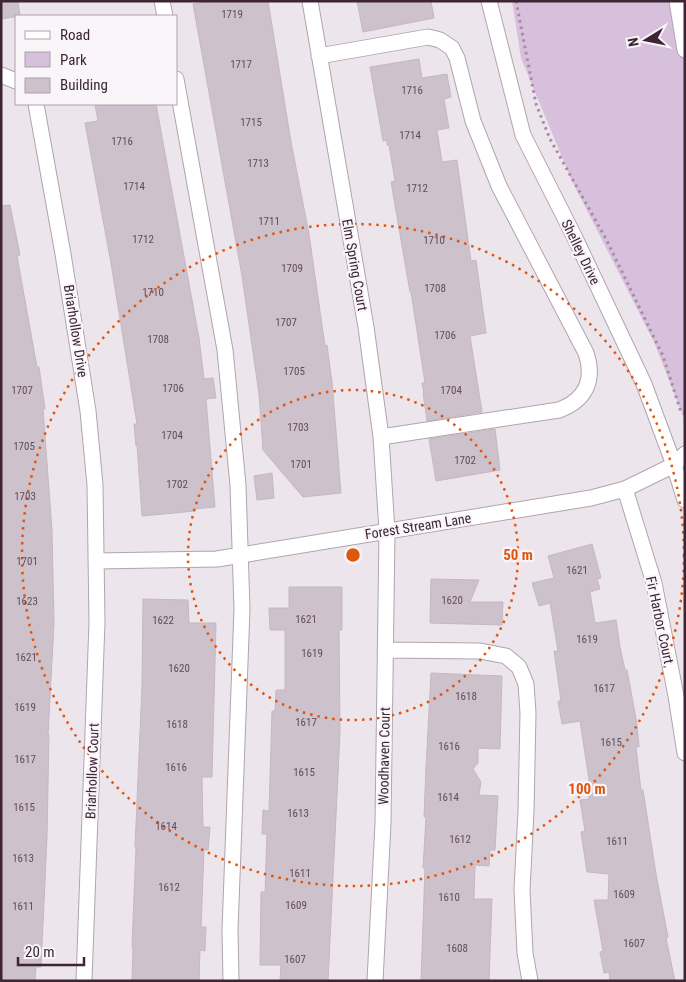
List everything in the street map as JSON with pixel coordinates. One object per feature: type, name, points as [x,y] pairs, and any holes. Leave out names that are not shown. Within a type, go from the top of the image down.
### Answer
[{"type":"street","points":[[162,1],[165,15]]},
{"type":"street","name":"Elm Spring Court","points":[[310,1],[366,327],[380,437],[387,531]]},
{"type":"street","name":"Shelley Drive","points":[[489,1],[523,135],[575,238],[644,384],[679,468],[685,500]]},
{"type":"street","points":[[677,1],[685,50]]},
{"type":"street","points":[[319,56],[428,37],[440,40],[452,48],[457,58],[473,121],[491,168],[590,364],[590,376],[580,398],[570,406],[559,410],[380,437]]},
{"type":"street","points":[[1,75],[15,81]]},
{"type":"street","points":[[178,90],[225,350],[238,485],[242,609],[230,930],[231,981]]},
{"type":"street","name":"Briarhollow Drive","points":[[36,105],[63,254],[88,411],[95,485],[96,561]]},
{"type":"street","name":"Forest Stream Lane","points":[[96,561],[217,559],[591,498],[625,489],[679,468],[685,454]]},
{"type":"street","name":"Fir Harbor Court","points":[[625,489],[654,583],[685,753]]},
{"type":"street","name":"Woodhaven Court","points":[[375,981],[383,823],[387,531]]},
{"type":"street","name":"Briarhollow Court","points":[[84,981],[96,641],[96,561]]},
{"type":"street","points":[[385,650],[480,651],[506,656],[519,667],[526,684],[528,713],[522,890],[525,953],[530,981]]},
{"type":"path","points":[[516,1],[536,104],[550,139],[610,247],[663,356],[681,412],[685,414]]},
{"type":"green space","points":[[512,1],[685,1],[685,421],[654,342],[571,179],[521,58]]},
{"type":"building","points":[[1,1],[18,1],[20,15],[1,19]]},
{"type":"building","points":[[214,1],[268,1],[291,142],[309,234],[325,346],[327,345],[341,493],[303,497],[263,450],[259,394],[242,276],[193,4]]},
{"type":"building","points":[[357,1],[431,1],[434,18],[363,32]]},
{"type":"building","points":[[419,59],[422,78],[447,74],[451,97],[444,99],[449,128],[437,130],[442,162],[457,160],[471,261],[476,260],[486,333],[470,336],[482,412],[427,421],[422,383],[425,383],[391,182],[395,181],[389,145],[387,145],[387,140],[383,141],[370,67]]},
{"type":"building","points":[[95,105],[156,105],[199,338],[204,379],[213,378],[216,398],[206,399],[215,507],[194,509],[195,511],[142,516],[134,424],[137,424],[111,263],[85,123],[98,121]]},
{"type":"building","points":[[10,205],[20,255],[17,256],[37,367],[39,367],[45,409],[43,409],[52,530],[54,623],[48,735],[47,837],[41,967],[36,967],[35,981],[1,980],[1,206]]},
{"type":"building","points":[[495,429],[500,470],[436,481],[429,439]]},
{"type":"building","points":[[272,473],[274,498],[257,500],[254,476]]},
{"type":"building","points":[[592,544],[601,578],[597,579],[600,589],[590,592],[595,623],[616,620],[637,724],[639,747],[636,747],[641,790],[643,790],[668,937],[666,938],[675,981],[610,981],[609,972],[604,973],[600,952],[603,951],[594,900],[608,900],[609,874],[587,872],[581,832],[585,831],[580,800],[589,799],[586,784],[589,780],[580,721],[562,724],[558,701],[561,701],[554,651],[558,651],[550,603],[539,606],[532,583],[554,578],[548,556]]},
{"type":"building","points":[[431,579],[479,580],[470,602],[503,602],[502,625],[430,623]]},
{"type":"building","points":[[289,587],[342,587],[342,630],[339,630],[340,733],[328,981],[280,981],[281,965],[260,965],[261,892],[265,892],[267,834],[262,834],[263,810],[269,811],[272,711],[275,711],[276,690],[285,690],[285,630],[270,630],[269,608],[289,608]]},
{"type":"building","points":[[143,599],[188,600],[189,623],[216,623],[212,777],[202,777],[203,827],[210,827],[208,850],[204,850],[201,927],[206,927],[205,951],[200,950],[199,981],[132,981],[135,847],[142,686]]},
{"type":"building","points":[[431,673],[502,676],[500,749],[478,748],[478,763],[473,769],[481,782],[479,795],[498,796],[495,850],[490,850],[489,866],[475,865],[474,899],[492,899],[489,981],[421,981],[426,817],[424,817]]}]
